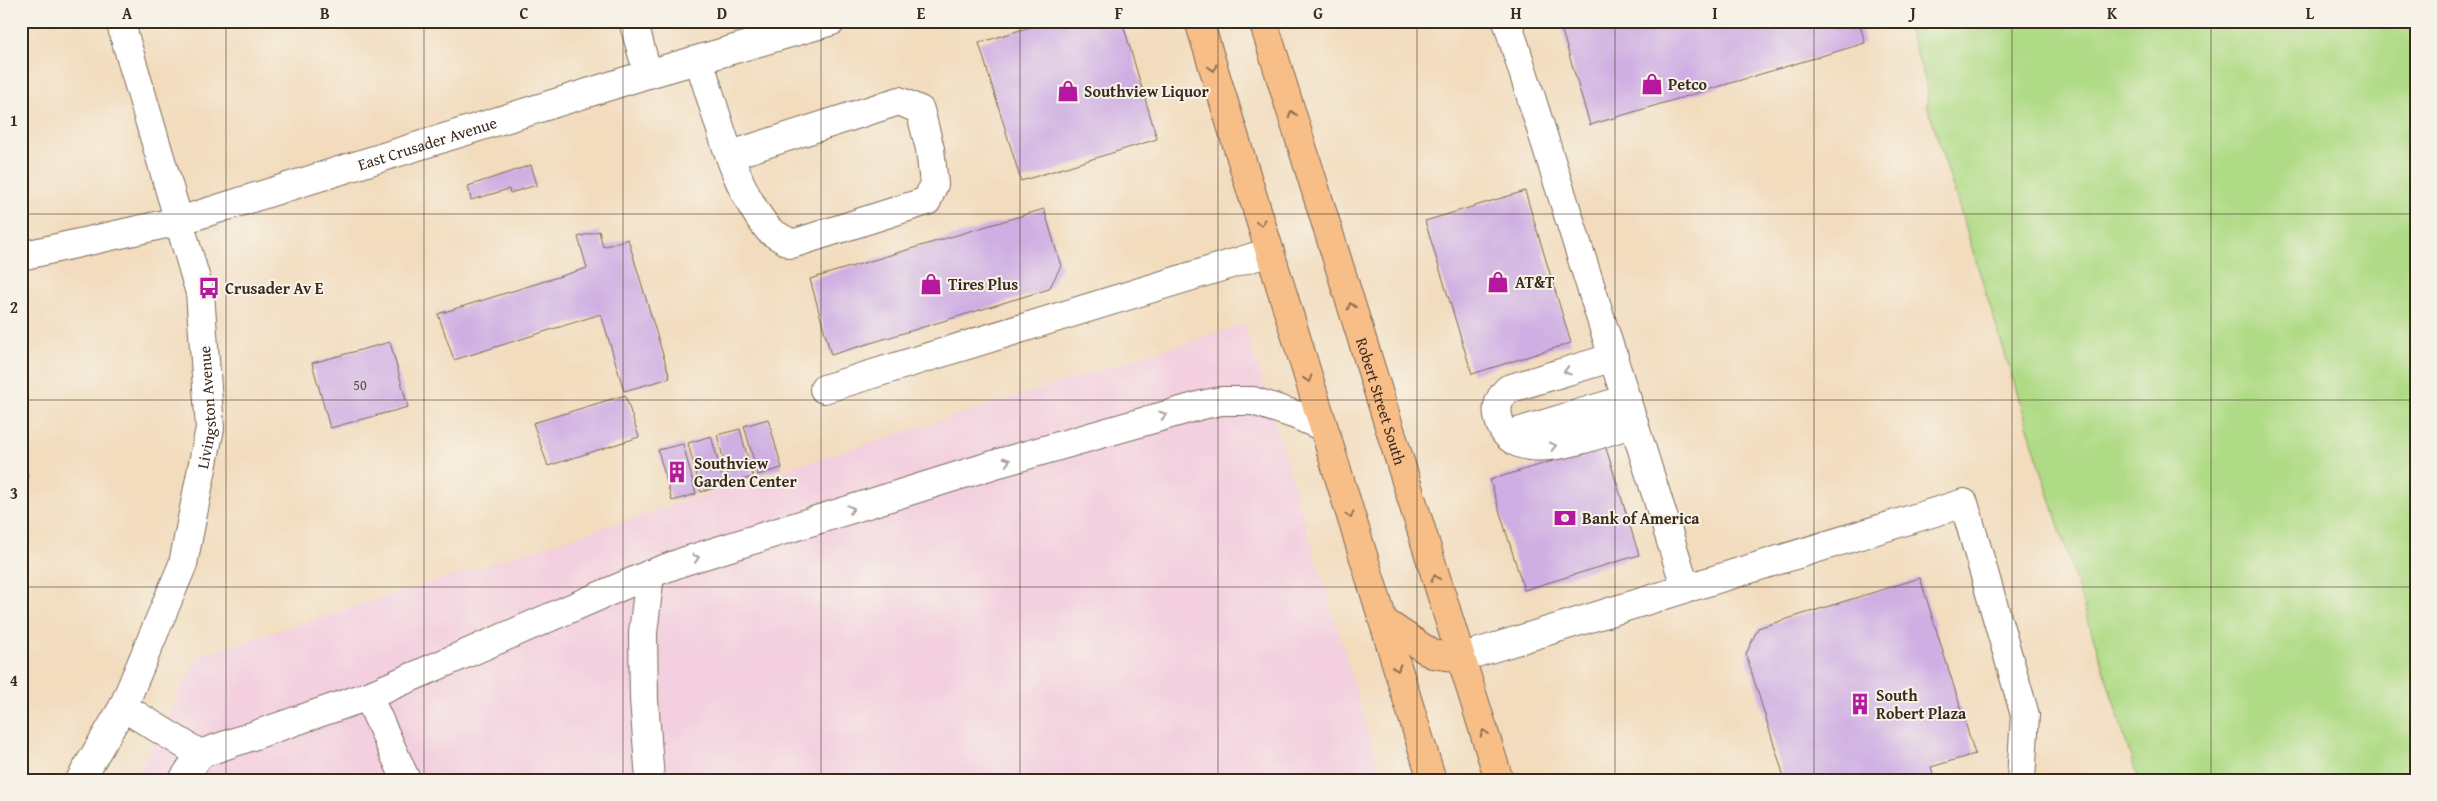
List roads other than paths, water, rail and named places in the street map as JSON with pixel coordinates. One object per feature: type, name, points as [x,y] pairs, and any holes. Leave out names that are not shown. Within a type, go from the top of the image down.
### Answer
[{"type":"main road","points":[[1198,21],[1432,780]]},
{"type":"main road","name":"Robert Street South","points":[[1263,21],[1499,780]]},
{"type":"main road","points":[[1383,621],[1432,654],[1460,658]]},
{"type":"street","name":"Livingston Avenue","points":[[80,780],[123,707],[183,564],[210,428],[200,293],[120,21]]},
{"type":"street","points":[[633,21],[648,74]]},
{"type":"street","name":"East Crusader Avenue","points":[[21,256],[179,221],[648,74],[699,61],[832,21]]},
{"type":"street","points":[[1507,21],[1686,589]]},
{"type":"street","points":[[699,61],[731,155],[743,189],[770,231],[792,244],[927,201],[934,184],[930,149],[920,110],[900,101],[731,155]]},
{"type":"street","points":[[824,389],[1270,252]]},
{"type":"street","points":[[1614,358],[1508,389],[1502,395],[1498,404],[1499,421],[1508,435],[1630,411]]},
{"type":"street","points":[[183,780],[200,754],[368,696],[650,574],[770,534],[989,466],[1221,401],[1253,401],[1296,415],[1323,427]]},
{"type":"street","points":[[1460,658],[1964,503],[2025,715],[2021,780]]},
{"type":"street","points":[[650,574],[643,633],[644,699],[650,780]]},
{"type":"street","points":[[368,696],[406,780]]},
{"type":"street","points":[[123,707],[200,754]]},
{"type":"place","name":"Petco","points":[[1652,84]]},
{"type":"place","name":"Southview Liquor","points":[[1068,91]]},
{"type":"place","name":"AT&T","points":[[1498,282]]},
{"type":"place","name":"Tires Plus","points":[[931,284]]},
{"type":"place","name":"Crusader Av E","points":[[209,288]]},
{"type":"place","name":"Southview Garden Center","points":[[677,472]]},
{"type":"place","name":"Bank of America","points":[[1565,518]]},
{"type":"place","name":"South Robert Plaza","points":[[1860,704]]}]
